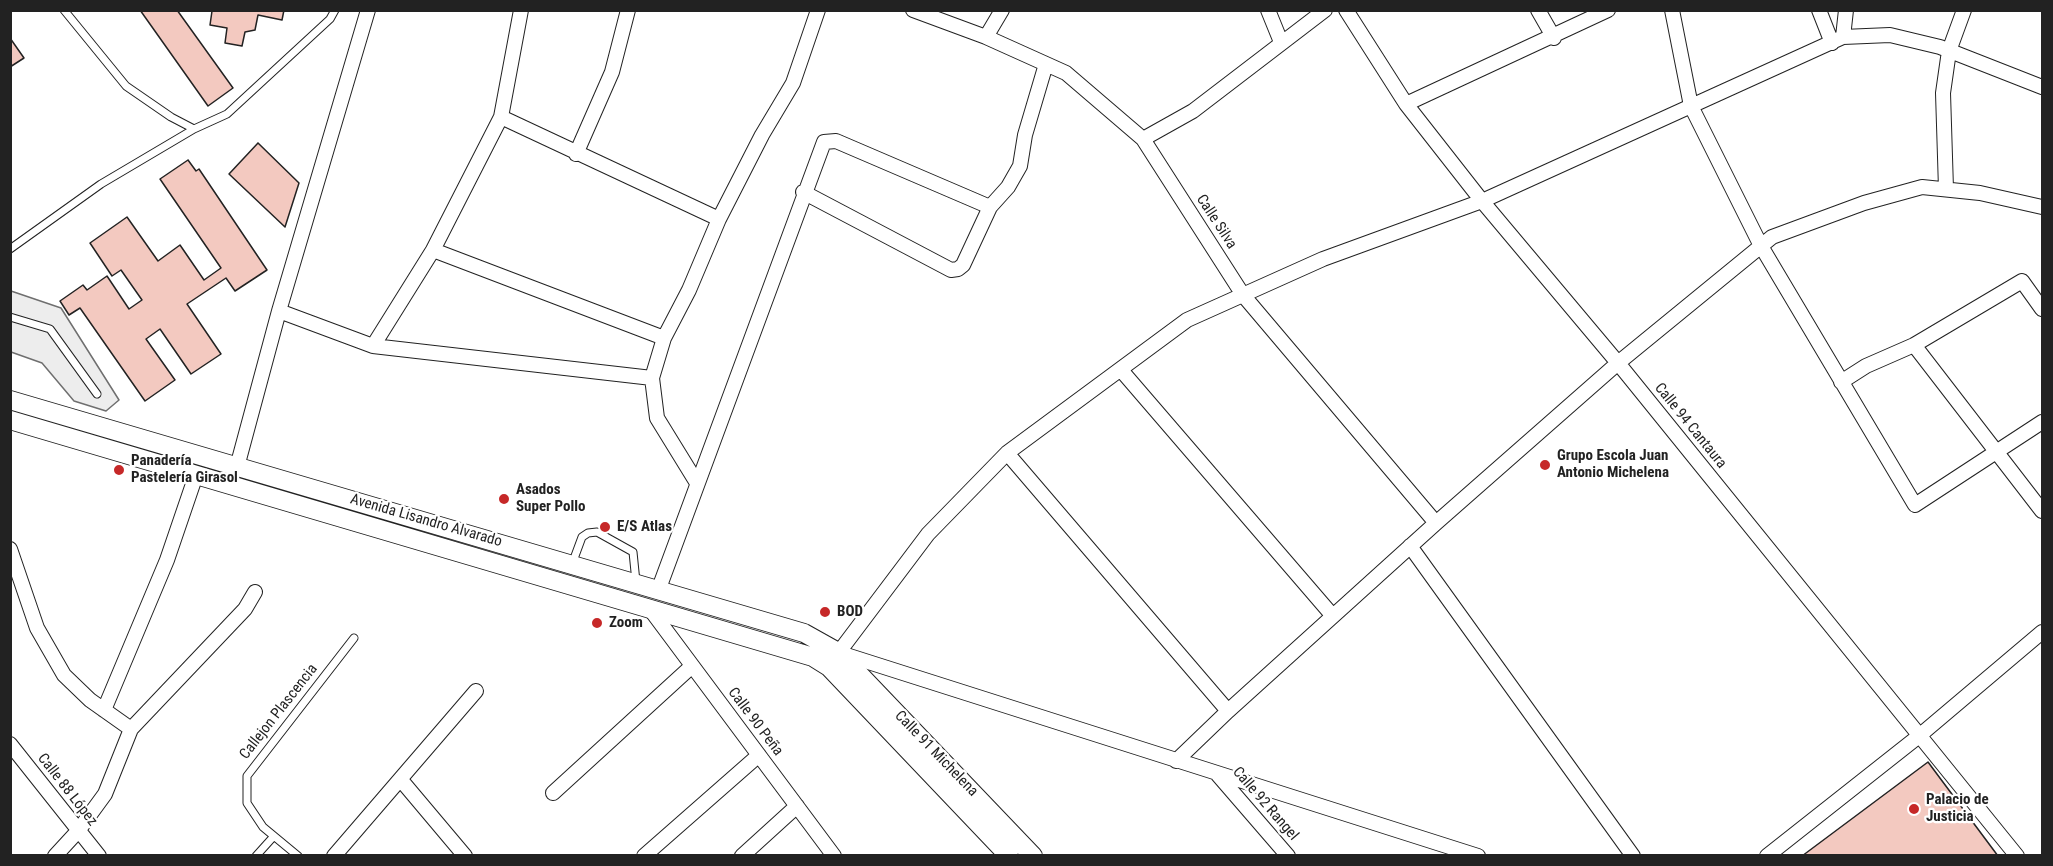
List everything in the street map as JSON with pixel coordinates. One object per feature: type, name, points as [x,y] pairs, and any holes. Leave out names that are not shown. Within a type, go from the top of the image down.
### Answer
[{"type":"street","points":[[237,467],[279,311],[368,10]]},
{"type":"street","points":[[373,346],[433,250],[501,117],[521,10]]},
{"type":"street","points":[[576,154],[612,72],[628,10]]},
{"type":"street","points":[[697,483],[657,418],[652,378],[664,338],[689,290],[719,219],[762,135],[793,83],[818,10]]},
{"type":"street","name":"Calle Silva","points":[[913,10],[986,37],[1066,73],[1143,139],[1243,295],[1436,523]]},
{"type":"street","points":[[986,37],[1002,10]]},
{"type":"street","points":[[1268,10],[1281,42]]},
{"type":"street","points":[[1143,139],[1193,111],[1325,10]]},
{"type":"street","name":"Calle 94 Cantaura","points":[[1347,10],[1406,104],[1482,201],[1618,363],[2017,855]]},
{"type":"street","points":[[1538,10],[1554,38]]},
{"type":"street","points":[[1406,104],[1554,38],[1608,10]]},
{"type":"street","points":[[1672,10],[1691,106],[1761,246],[1915,505],[2043,422]]},
{"type":"street","points":[[1819,10],[1838,40]]},
{"type":"street","points":[[1838,40],[1845,10]]},
{"type":"street","points":[[1946,189],[1943,93],[1950,51],[1964,10]]},
{"type":"street","points":[[1478,855],[1176,761],[833,660],[928,534],[1007,453],[1187,320],[1323,259],[1482,201],[1838,40],[1890,35],[1950,51],[2043,87]]},
{"type":"street","points":[[803,192],[951,270],[958,270],[963,265],[990,207],[1008,187],[1020,166],[1025,135],[1046,64]]},
{"type":"street","points":[[501,117],[719,219]]},
{"type":"street","points":[[658,591],[803,192],[824,142],[831,140],[990,207]]},
{"type":"street","points":[[1176,761],[1332,615],[1436,523],[1618,363],[1772,237],[1864,203],[1922,187],[1980,193],[2043,207]]},
{"type":"street","points":[[433,250],[664,338]]},
{"type":"street","points":[[1841,382],[1866,366],[1914,345],[2022,281],[2043,309]]},
{"type":"street","points":[[279,311],[373,346],[652,378]]},
{"type":"street","points":[[1914,345],[2043,511]]},
{"type":"street","points":[[1120,370],[1332,615]]},
{"type":"street","name":"Avenida Lisandro Alvarado","points":[[10,400],[804,633],[833,660]]},
{"type":"street","name":"Avenida Lisandro Alvarado","points":[[10,420],[813,657],[833,660]]},
{"type":"street","points":[[1007,453],[1228,711]]},
{"type":"street","points":[[104,710],[167,560],[196,475]]},
{"type":"street","points":[[1410,546],[1633,855]]},
{"type":"street","points":[[10,549],[37,628],[64,675],[104,710],[131,729]]},
{"type":"street","points":[[55,855],[78,831],[105,794],[131,729],[245,609],[255,592]]},
{"type":"street","name":"Calle 90 Peña","points":[[650,609],[834,855]]},
{"type":"street","points":[[1767,855],[1919,736],[2043,632]]},
{"type":"street","name":"Calle 91 Michelena","points":[[833,660],[1009,855]]},
{"type":"street","name":"Calle 91 Michelena","points":[[833,660],[1034,855]]},
{"type":"street","points":[[553,793],[692,666]]},
{"type":"street","points":[[334,855],[476,691]]},
{"type":"street","name":"Calle 88 López","points":[[10,744],[99,855]]},
{"type":"street","points":[[644,855],[759,755]]},
{"type":"street","name":"Calle 92 Rangel","points":[[1218,774],[1288,855]]},
{"type":"street","points":[[401,780],[465,855]]},
{"type":"street","points":[[742,855],[797,806]]},
{"type":"lane","points":[[64,10],[126,86],[171,117],[195,129]]},
{"type":"lane","points":[[10,249],[57,213],[101,184],[195,129],[226,114],[330,19],[335,10]]},
{"type":"lane","points":[[10,317],[50,329],[97,394]]},
{"type":"lane","points":[[572,564],[582,537],[588,533],[597,532],[633,552],[636,559],[636,584]]},
{"type":"lane","name":"Callejon Plascencia","points":[[298,855],[263,827],[247,803],[247,776],[354,638]]},
{"type":"lane","points":[[256,855],[274,836]]},
{"type":"shaded area","points":[[11,291],[61,308],[119,400],[106,411],[74,401],[42,363],[11,352]]},
{"type":"building","points":[[140,10],[177,10],[233,88],[208,106]]},
{"type":"building","points":[[207,10],[284,10],[282,20],[258,15],[255,30],[245,32],[242,46],[225,43],[227,28],[210,25],[212,11]]},
{"type":"building","points":[[10,38],[24,58],[10,67]]},
{"type":"building","points":[[258,143],[299,183],[285,227],[229,174]]},
{"type":"building","points":[[188,160],[196,171],[199,169],[267,270],[235,291],[226,278],[187,304],[221,354],[191,374],[160,329],[146,339],[175,380],[145,401],[80,308],[69,315],[60,301],[83,285],[87,290],[107,276],[129,309],[142,300],[121,270],[112,276],[90,243],[127,217],[158,261],[180,245],[204,280],[221,268],[160,179]]},
{"type":"building","name":"Palacio de Justicia","points":[[1928,762],[1998,856],[1802,856]]},
{"type":"place","name":"Grupo Escola Juan Antonio Michelena","points":[[1545,465]]},
{"type":"place","name":"Panadería Pastelería Girasol","points":[[119,470]]},
{"type":"place","name":"Asados Super Pollo","points":[[504,499]]},
{"type":"place","name":"E/S Atlas","points":[[605,527]]},
{"type":"place","name":"BOD","points":[[825,612]]},
{"type":"place","name":"Zoom","points":[[597,623]]},
{"type":"place","name":"Palacio de Justicia","points":[[1914,809]]}]
